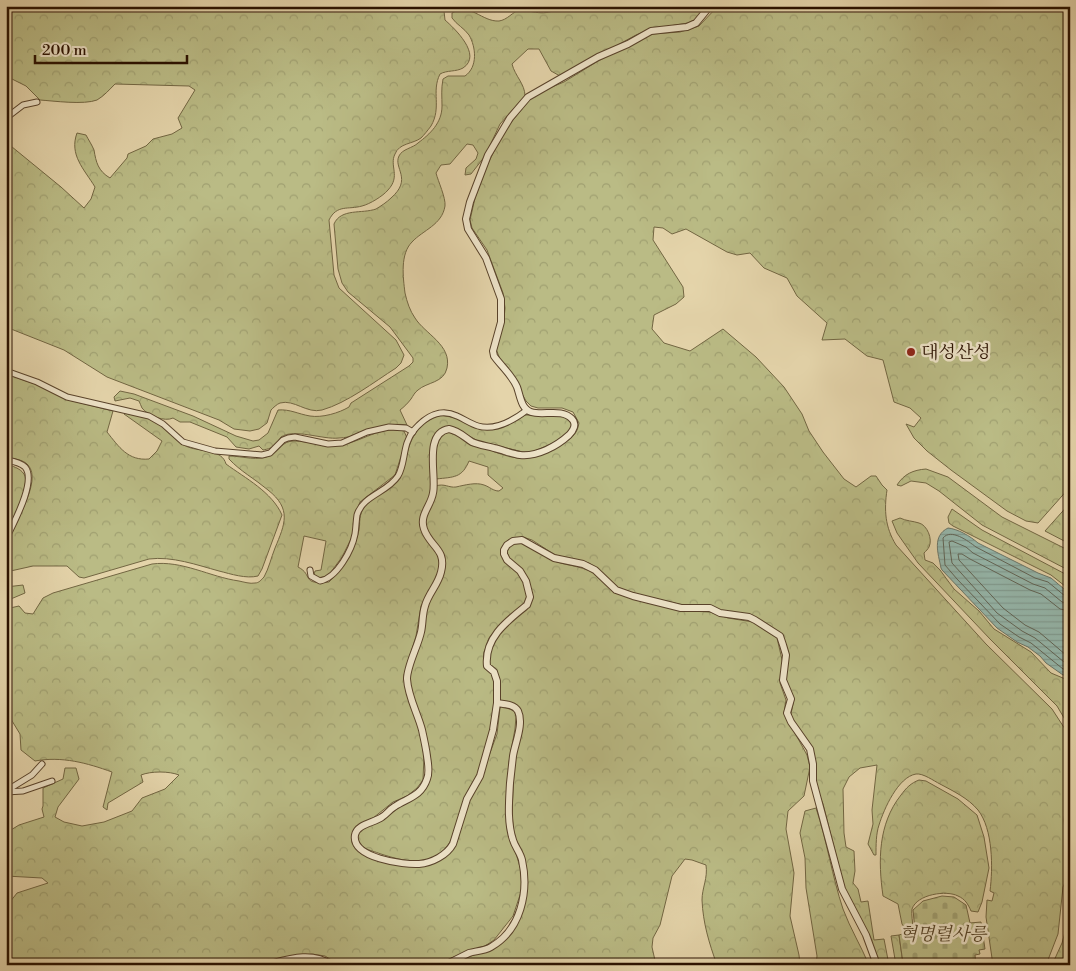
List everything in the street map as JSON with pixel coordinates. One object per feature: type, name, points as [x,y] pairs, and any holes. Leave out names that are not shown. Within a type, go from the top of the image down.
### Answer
[{"type":"street","points":[[710,6],[696,23],[687,27],[651,31],[628,44],[598,57],[528,97],[510,118],[488,155],[470,202],[466,224],[486,258],[501,299],[502,316],[494,356],[516,386],[521,402],[527,410],[568,416],[573,419],[575,424],[573,431],[549,448],[532,455],[513,454],[478,444],[460,432],[449,429],[442,432],[435,444],[432,464],[433,495],[423,515],[423,524],[427,536],[441,553],[443,564],[440,578],[425,606],[420,635],[407,678],[408,688],[422,731],[428,763],[428,778],[413,798],[396,805],[382,818],[358,829],[355,837],[360,848],[367,853],[404,863],[420,864],[440,857],[450,850],[461,822],[467,799],[480,776],[493,730],[497,703],[496,677],[486,663],[488,645],[501,628],[527,605],[530,597],[526,581],[520,571],[507,560],[504,554],[506,545],[513,541],[522,540],[554,558],[583,564],[595,570],[616,590],[681,608],[710,608],[720,613],[749,617],[780,636],[786,655],[783,680],[791,699],[787,713],[810,749],[813,764],[813,781],[842,889],[866,936],[877,965]]},
{"type":"street","points":[[6,118],[23,105],[37,102]]},
{"type":"street","points":[[6,371],[44,385],[67,397],[150,416],[163,424],[183,442],[215,451],[262,455],[270,453],[283,440],[288,438],[328,444],[342,443],[367,432],[389,427],[406,428],[413,432]]},
{"type":"street","points":[[310,570],[311,576],[320,581],[329,578],[336,571],[344,560],[355,537],[357,515],[363,504],[398,476],[406,445],[413,432],[430,416],[441,412],[448,412],[478,426],[487,427],[514,420],[527,410]]},
{"type":"street","points":[[6,460],[20,464],[28,472],[26,494],[6,539]]},
{"type":"street","points":[[445,965],[470,953],[492,947],[515,922],[523,901],[524,873],[518,848],[513,840],[509,811],[518,712],[508,704],[497,703]]},
{"type":"street","points":[[6,792],[32,775],[42,764]]},
{"type":"street","points":[[6,792],[24,791],[52,781]]},
{"type":"street","points":[[266,965],[284,960],[312,957],[320,958],[332,965]]},
{"type":"green space","points":[[6,6],[450,6],[444,11],[445,20],[465,42],[470,56],[468,63],[463,68],[440,74],[436,87],[436,112],[431,126],[421,138],[397,150],[393,163],[394,180],[388,190],[365,205],[339,210],[329,220],[334,275],[339,288],[396,340],[404,355],[401,363],[370,386],[331,407],[316,411],[285,402],[279,404],[271,410],[267,423],[259,429],[250,431],[234,429],[219,420],[107,377],[64,350],[6,327],[6,142],[84,208],[91,199],[95,187],[76,155],[75,141],[77,133],[86,135],[94,150],[98,166],[110,178],[127,158],[128,154],[146,146],[153,139],[172,134],[182,128],[178,118],[195,90],[189,86],[115,84],[97,100],[69,102],[40,100],[26,86],[10,78],[6,61]]},
{"type":"green space","points":[[559,6],[707,6],[700,17],[688,23],[651,29],[636,35],[560,76],[551,71],[539,49],[528,49],[512,64],[525,92],[525,96],[500,124],[485,156],[471,174],[465,175],[466,168],[476,159],[478,153],[473,145],[467,144],[450,164],[441,165],[436,173],[444,199],[443,213],[436,223],[412,242],[404,259],[405,293],[409,306],[419,324],[442,346],[447,360],[447,368],[442,377],[422,387],[400,410],[407,425],[388,425],[339,438],[293,434],[281,437],[277,444],[270,448],[263,450],[259,446],[249,449],[236,447],[227,437],[190,422],[180,422],[173,418],[161,419],[152,416],[142,408],[139,401],[130,398],[115,401],[114,397],[120,391],[134,394],[193,416],[236,436],[253,441],[259,440],[268,433],[278,410],[315,416],[335,413],[349,407],[351,403],[409,366],[413,362],[413,358],[390,327],[348,292],[342,283],[338,269],[334,224],[337,219],[352,212],[376,209],[388,201],[397,191],[402,180],[398,165],[399,156],[427,136],[438,123],[442,106],[443,79],[448,76],[465,76],[472,67],[474,62],[473,45],[469,35],[452,18],[452,13],[458,10],[465,10],[487,19],[499,21],[520,9],[546,13]]},
{"type":"green space","points":[[718,6],[1070,6],[1070,487],[1038,523],[1026,521],[1007,511],[927,451],[914,438],[906,424],[914,427],[921,418],[910,408],[894,402],[883,360],[867,356],[845,339],[822,340],[827,323],[797,296],[787,278],[764,268],[750,253],[737,255],[727,252],[686,229],[672,234],[663,228],[654,227],[653,240],[683,287],[684,297],[676,304],[654,315],[652,329],[664,343],[690,351],[723,329],[756,357],[784,387],[802,414],[809,431],[844,479],[856,487],[871,476],[876,476],[887,490],[886,518],[896,545],[986,644],[1052,709],[1065,729],[1070,746],[1070,766],[1064,820],[1065,831],[1070,845],[1070,872],[1063,887],[1058,934],[1046,965],[993,965],[986,917],[987,900],[992,901],[994,893],[990,891],[992,871],[991,849],[987,827],[978,810],[960,795],[928,777],[916,774],[909,776],[898,787],[884,811],[878,828],[876,855],[874,855],[868,844],[873,824],[872,810],[877,765],[860,768],[849,777],[843,789],[846,847],[854,851],[855,871],[853,883],[858,889],[861,902],[868,901],[874,940],[884,939],[889,965],[879,965],[845,890],[823,804],[815,784],[813,749],[793,721],[791,714],[794,699],[785,678],[788,654],[783,636],[755,617],[683,605],[635,594],[617,587],[589,563],[555,555],[532,540],[523,537],[508,540],[501,550],[522,578],[527,590],[527,596],[516,612],[489,638],[484,652],[485,664],[493,675],[494,682],[491,727],[480,769],[467,793],[450,842],[445,849],[432,858],[410,861],[368,850],[358,840],[357,835],[360,830],[397,807],[414,799],[431,772],[426,734],[409,680],[425,613],[430,599],[440,582],[443,553],[430,536],[425,525],[425,515],[430,500],[436,486],[439,485],[453,487],[478,484],[499,491],[503,488],[488,475],[488,467],[469,461],[463,471],[457,476],[436,479],[436,452],[439,440],[448,430],[506,456],[524,458],[547,451],[567,441],[575,434],[579,423],[573,412],[562,408],[538,408],[531,406],[500,359],[496,349],[504,319],[503,293],[487,250],[472,228],[470,220],[475,198],[488,163],[505,130],[531,98],[564,82],[598,61],[640,39],[652,34],[680,32],[699,26]]},
{"type":"green space","points":[[6,374],[38,385],[69,400],[113,411],[107,432],[125,452],[135,458],[149,459],[157,451],[162,441],[124,414],[127,412],[156,421],[178,441],[188,447],[216,453],[224,459],[226,464],[265,492],[278,507],[282,515],[258,576],[239,576],[184,562],[158,558],[84,578],[79,577],[67,566],[33,566],[6,572],[5,552],[7,541],[30,492],[32,472],[28,465],[21,460],[6,457]]},
{"type":"green space","points":[[440,415],[456,418],[481,430],[500,427],[525,415],[561,415],[572,422],[572,426],[566,435],[532,452],[523,452],[478,441],[449,426],[442,429],[435,438],[431,493],[421,519],[440,556],[440,567],[437,577],[421,606],[416,636],[404,675],[405,686],[420,733],[424,756],[423,780],[407,796],[393,802],[373,818],[358,825],[353,839],[354,847],[367,857],[396,865],[421,866],[457,842],[469,800],[480,780],[497,734],[500,708],[503,705],[514,710],[516,716],[509,762],[507,796],[515,850],[522,874],[522,889],[513,916],[494,940],[485,946],[435,965],[340,965],[325,956],[312,954],[288,957],[258,965],[6,965],[6,907],[17,893],[48,883],[42,878],[6,876],[6,833],[19,825],[44,817],[42,809],[43,788],[63,779],[65,768],[76,768],[79,779],[58,807],[55,817],[64,822],[82,826],[104,822],[132,811],[142,798],[165,789],[179,775],[160,772],[141,775],[143,782],[108,803],[107,810],[103,807],[112,772],[74,761],[55,759],[35,761],[21,750],[20,734],[6,711],[6,619],[10,608],[19,606],[25,613],[33,614],[43,598],[53,593],[152,564],[174,564],[228,579],[249,583],[258,582],[266,574],[282,531],[284,524],[283,510],[276,497],[233,463],[229,456],[261,458],[271,455],[290,441],[340,445],[387,430],[404,431],[407,438],[395,475],[360,502],[352,537],[342,557],[328,576],[317,578],[314,575],[315,571],[321,570],[326,541],[304,536],[298,567],[306,573],[311,581],[329,582],[344,565],[351,551],[359,530],[362,510],[372,498],[397,480],[403,471],[408,449],[417,431],[427,422]]},
{"type":"green space","points":[[6,464],[20,470],[24,474],[25,486],[20,504],[6,535]]},
{"type":"green space","points":[[926,469],[948,477],[1002,517],[1070,551],[1070,571],[982,525],[926,483],[911,481],[901,486],[897,485],[909,473]]},
{"type":"green space","points":[[1070,503],[1070,544],[1045,531]]},
{"type":"green space","points":[[952,509],[982,530],[1069,576],[1070,590],[1051,575],[953,526],[949,523],[948,517]]},
{"type":"green space","points":[[900,518],[924,526],[930,540],[929,547],[924,553],[925,560],[933,563],[940,570],[954,589],[979,611],[994,629],[1031,652],[1051,673],[1070,681],[1070,728],[1057,706],[918,563],[897,533],[892,521]]},
{"type":"green space","points":[[514,543],[530,546],[557,562],[588,570],[617,593],[689,611],[710,612],[728,618],[753,622],[777,638],[783,664],[780,683],[786,700],[784,713],[807,755],[810,767],[804,796],[788,811],[786,829],[794,873],[790,916],[800,965],[717,965],[707,933],[703,908],[702,896],[706,865],[685,859],[672,876],[660,925],[653,938],[652,947],[656,965],[449,965],[496,946],[522,911],[527,891],[527,876],[519,846],[514,836],[512,813],[514,771],[521,715],[499,700],[488,660],[492,643],[532,597],[527,578],[508,556],[507,548]]},
{"type":"green space","points":[[23,585],[25,593],[6,601],[6,587]]},
{"type":"green space","points":[[919,780],[926,781],[958,799],[977,815],[984,837],[989,868],[978,912],[971,911],[963,899],[953,894],[933,895],[915,904],[912,909],[913,929],[906,930],[902,924],[898,904],[883,896],[880,870],[881,843],[893,806],[907,788]]},
{"type":"green space","points":[[816,808],[843,909],[869,965],[816,965],[817,956],[806,888],[805,858],[800,833],[805,811]]},
{"type":"green space","points":[[1070,888],[1070,965],[1052,965],[1062,943],[1067,925]]},
{"type":"green space","name":"혁명렬사릉","points":[[942,896],[954,897],[966,905],[970,923],[981,922],[985,949],[979,950],[980,954],[975,955],[976,965],[920,965],[919,962],[903,963],[899,935],[915,930],[913,910],[923,901]]},
{"type":"green space","points":[[899,935],[903,964],[919,963],[919,965],[896,965],[891,936]]},
{"type":"water","points":[[948,528],[964,533],[978,543],[1051,578],[1070,594],[1070,670],[1067,675],[1063,675],[1028,647],[997,628],[942,570],[937,545],[943,531]]},
{"type":"place","name":"대성산성","points":[[911,352]]}]
